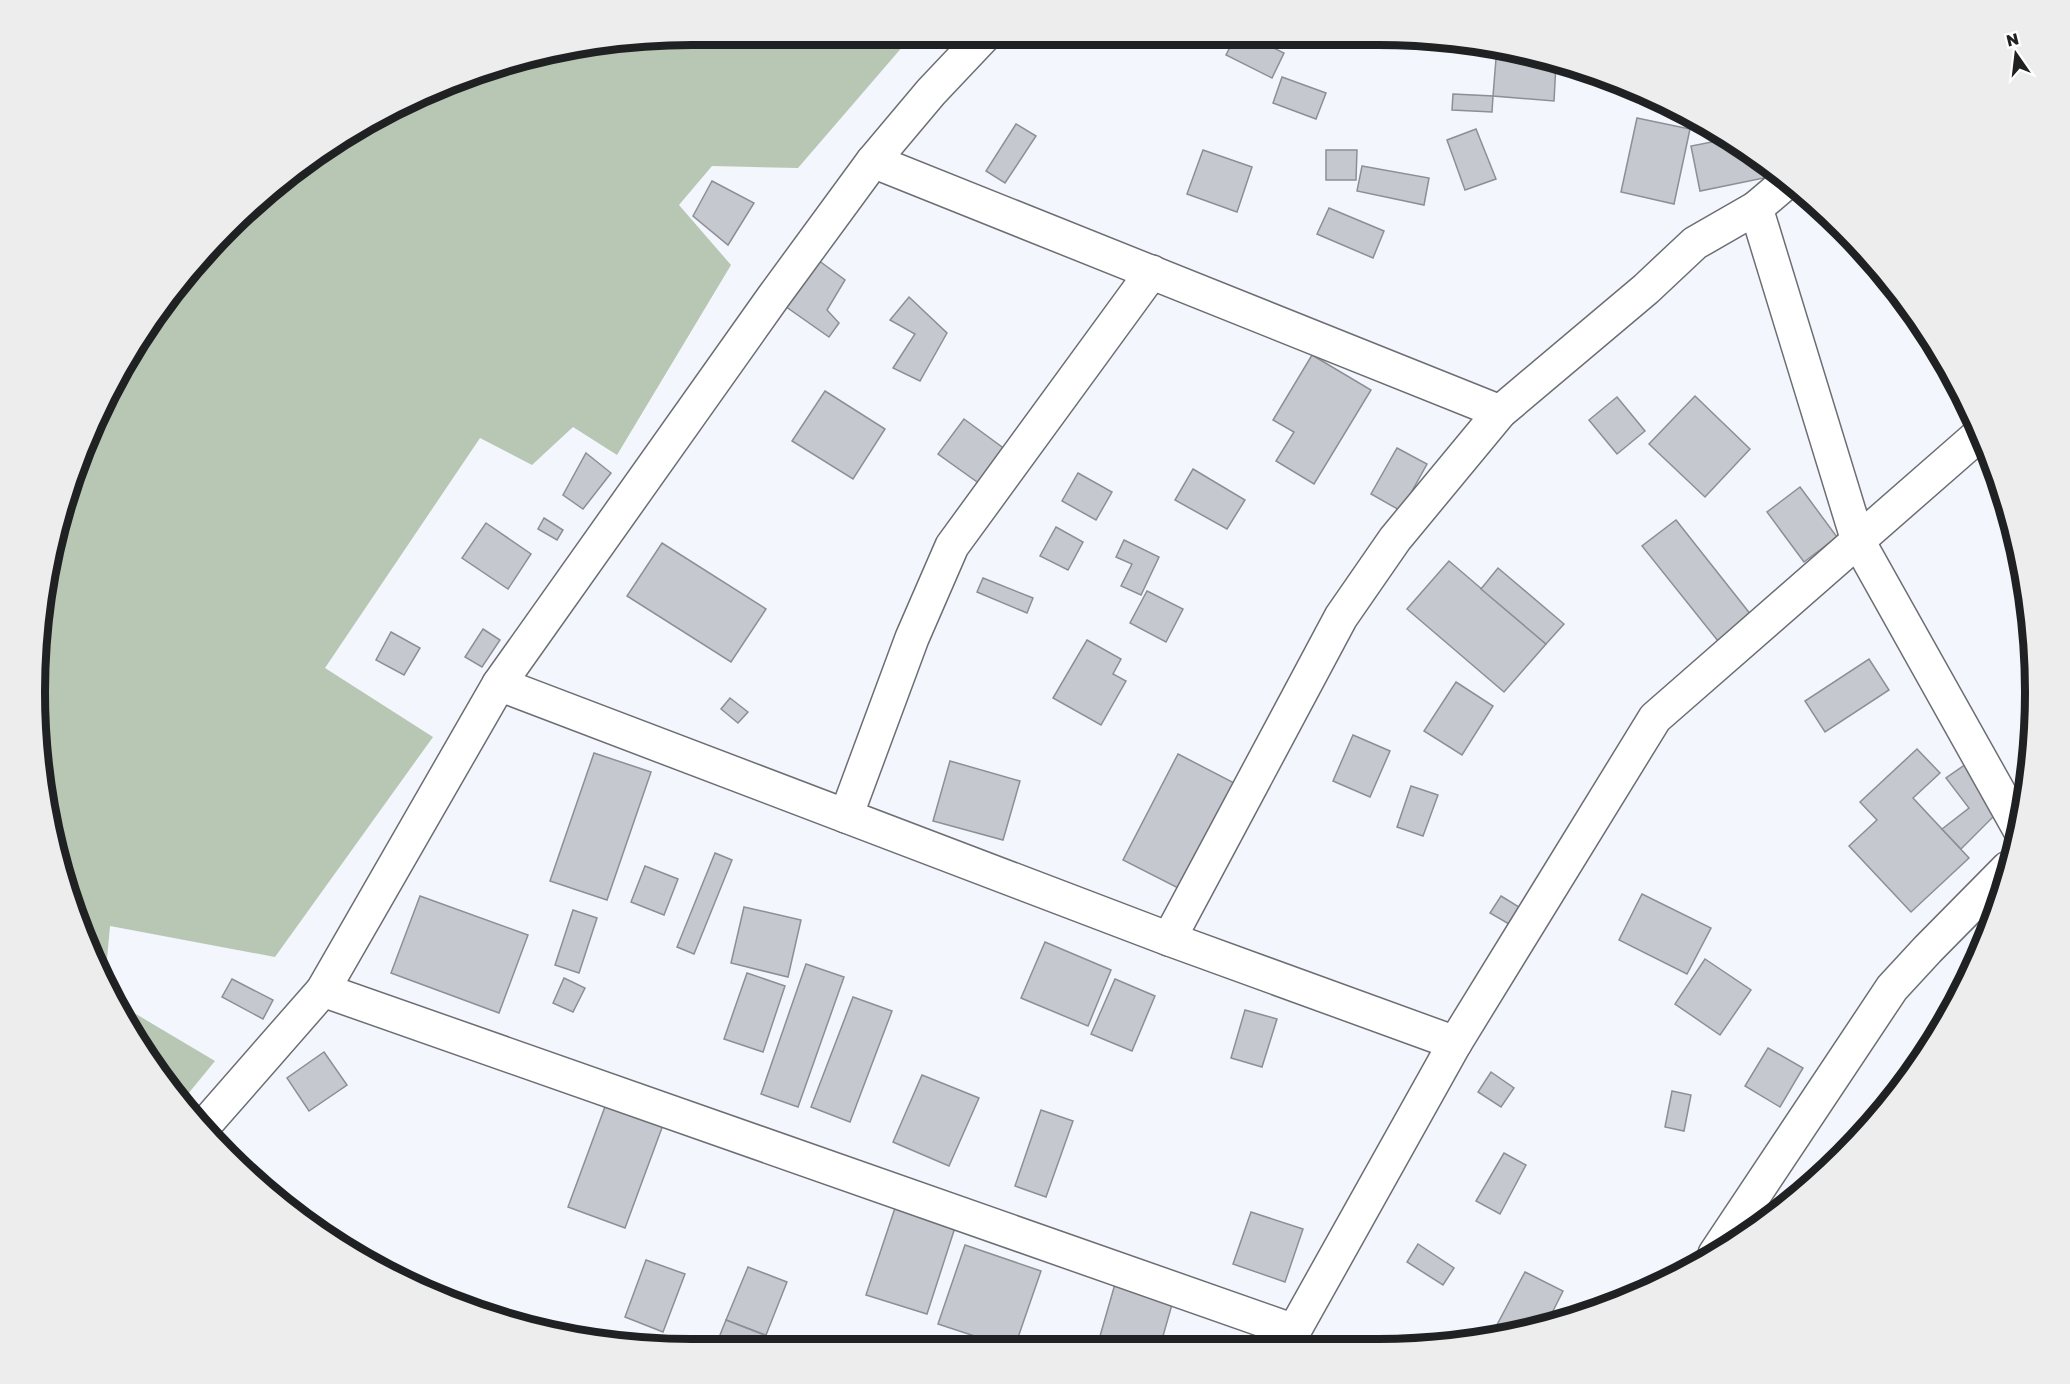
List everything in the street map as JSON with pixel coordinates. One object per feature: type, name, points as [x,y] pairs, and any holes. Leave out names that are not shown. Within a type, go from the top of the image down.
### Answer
[{"type":"street","points":[[208,1121],[324,990],[499,684],[774,296],[873,161],[931,92],[975,45]]},
{"type":"street","points":[[873,161],[1500,412]]},
{"type":"street","points":[[1169,939],[1341,617],[1395,539],[1500,412],[1646,289],[1695,243],[1756,208],[1781,187]]},
{"type":"street","points":[[1756,208],[1858,541],[2013,818]]},
{"type":"street","points":[[846,816],[912,638],[952,546],[1152,272]]},
{"type":"street","points":[[1286,1339],[1455,1043],[1655,718],[1974,439]]},
{"type":"street","points":[[499,684],[1169,939],[1455,1043]]},
{"type":"street","points":[[1727,1237],[1892,988],[1997,879]]},
{"type":"street","points":[[324,990],[1282,1339]]},
{"type":"green space","points":[[904,45],[798,168],[712,166],[679,205],[731,265],[617,455],[573,427],[532,465],[480,438],[325,668],[433,737],[275,957],[110,926],[106,966],[79,900],[67,859],[57,818],[51,776],[46,734],[46,650],[57,566],[79,484],[112,406],[154,333],[206,265],[265,206],[333,154],[406,112],[484,79],[566,57],[650,46]]},
{"type":"green space","points":[[129,1010],[215,1061],[187,1095],[154,1051]]},
{"type":"building","points":[[1231,45],[1268,45],[1284,53],[1272,78],[1226,55]]},
{"type":"building","points":[[1496,56],[1556,70],[1554,101],[1493,96]]},
{"type":"building","points":[[1282,77],[1326,93],[1316,119],[1273,103]]},
{"type":"building","points":[[1453,94],[1493,96],[1492,112],[1452,110]]},
{"type":"building","points":[[1637,118],[1690,129],[1674,204],[1621,192]]},
{"type":"building","points":[[1016,124],[1036,136],[1005,183],[986,171]]},
{"type":"building","points":[[1476,129],[1496,179],[1465,190],[1447,140]]},
{"type":"building","points":[[1716,141],[1763,172],[1764,178],[1700,191],[1691,146]]},
{"type":"building","points":[[1203,150],[1252,167],[1237,212],[1187,194]]},
{"type":"building","points":[[1326,150],[1357,150],[1356,180],[1326,180]]},
{"type":"building","points":[[1362,166],[1429,178],[1424,205],[1357,191]]},
{"type":"building","points":[[712,181],[754,203],[728,245],[693,216]]},
{"type":"building","points":[[1329,208],[1384,231],[1373,258],[1317,234]]},
{"type":"building","points":[[818,260],[845,280],[827,310],[839,323],[829,337],[785,306]]},
{"type":"building","points":[[909,297],[947,333],[920,381],[893,368],[915,334],[890,320]]},
{"type":"building","points":[[1312,355],[1371,390],[1314,484],[1276,461],[1294,432],[1273,420]]},
{"type":"building","points":[[825,391],[885,429],[853,479],[792,441]]},
{"type":"building","points":[[1695,396],[1750,449],[1705,497],[1649,444]]},
{"type":"building","points":[[1617,397],[1645,431],[1617,454],[1589,420]]},
{"type":"building","points":[[964,419],[1006,450],[980,484],[938,454]]},
{"type":"building","points":[[1397,448],[1427,464],[1401,511],[1371,494]]},
{"type":"building","points":[[586,453],[611,473],[583,509],[563,495]]},
{"type":"building","points":[[1193,469],[1245,500],[1227,529],[1175,500]]},
{"type":"building","points":[[1078,473],[1112,492],[1096,520],[1062,501]]},
{"type":"building","points":[[1800,487],[1837,537],[1804,562],[1767,512]]},
{"type":"building","points":[[544,518],[563,530],[557,540],[538,529]]},
{"type":"building","points":[[1676,520],[1755,620],[1722,646],[1642,546]]},
{"type":"building","points":[[486,523],[531,554],[508,589],[462,558]]},
{"type":"building","points":[[1056,527],[1083,542],[1068,570],[1040,556]]},
{"type":"building","points":[[1124,540],[1159,557],[1141,595],[1121,586],[1132,564],[1116,557]]},
{"type":"building","points":[[662,543],[766,609],[731,662],[627,596]]},
{"type":"building","points":[[1449,561],[1546,644],[1504,692],[1407,609]]},
{"type":"building","points":[[1498,568],[1564,624],[1546,644],[1481,589]]},
{"type":"building","points":[[983,578],[1033,598],[1027,613],[977,592]]},
{"type":"building","points":[[1147,591],[1183,609],[1166,642],[1130,623]]},
{"type":"building","points":[[483,629],[500,640],[482,667],[465,657]]},
{"type":"building","points":[[391,632],[420,648],[404,675],[376,660]]},
{"type":"building","points":[[1087,640],[1121,659],[1113,674],[1126,681],[1101,725],[1053,698]]},
{"type":"building","points":[[1869,659],[1889,690],[1825,732],[1805,701]]},
{"type":"building","points":[[1456,682],[1493,706],[1462,755],[1424,731]]},
{"type":"building","points":[[730,698],[748,712],[738,723],[721,709]]},
{"type":"building","points":[[1353,735],[1390,751],[1370,797],[1333,781]]},
{"type":"building","points":[[1917,749],[1940,773],[1913,798],[1969,858],[1911,912],[1849,846],[1877,820],[1860,802]]},
{"type":"building","points":[[594,753],[651,772],[607,900],[550,881]]},
{"type":"building","points":[[1178,754],[1240,786],[1186,892],[1123,860]]},
{"type":"building","points":[[1976,757],[1997,790],[1993,817],[1961,849],[1942,829],[1969,808],[1946,778]]},
{"type":"building","points":[[950,761],[1020,781],[1003,840],[933,821]]},
{"type":"building","points":[[1411,786],[1438,795],[1423,836],[1397,827]]},
{"type":"building","points":[[715,853],[732,860],[694,954],[677,947]]},
{"type":"building","points":[[645,866],[678,879],[664,915],[631,902]]},
{"type":"building","points":[[1642,894],[1711,928],[1687,974],[1619,940]]},
{"type":"building","points":[[420,896],[528,935],[499,1013],[391,973]]},
{"type":"building","points":[[1501,896],[1532,915],[1521,931],[1490,913]]},
{"type":"building","points":[[744,907],[801,920],[788,977],[731,963]]},
{"type":"building","points":[[573,910],[597,918],[579,973],[555,965]]},
{"type":"building","points":[[1045,942],[1111,970],[1088,1026],[1021,998]]},
{"type":"building","points":[[1705,959],[1751,990],[1720,1035],[1675,1004]]},
{"type":"building","points":[[806,964],[844,977],[798,1107],[761,1094]]},
{"type":"building","points":[[747,973],[785,986],[763,1052],[724,1039]]},
{"type":"building","points":[[564,978],[585,988],[573,1012],[553,1003]]},
{"type":"building","points":[[232,979],[273,1000],[263,1019],[222,997]]},
{"type":"building","points":[[1115,979],[1155,996],[1132,1051],[1091,1034]]},
{"type":"building","points":[[853,997],[892,1011],[850,1122],[811,1107]]},
{"type":"building","points":[[1245,1010],[1277,1019],[1262,1067],[1231,1058]]},
{"type":"building","points":[[1768,1048],[1803,1068],[1780,1107],[1745,1086]]},
{"type":"building","points":[[324,1052],[347,1085],[309,1111],[287,1078]]},
{"type":"building","points":[[1491,1072],[1514,1088],[1501,1107],[1478,1092]]},
{"type":"building","points":[[922,1075],[979,1098],[949,1166],[893,1142]]},
{"type":"building","points":[[1672,1091],[1691,1095],[1684,1131],[1665,1127]]},
{"type":"building","points":[[606,1104],[663,1125],[625,1228],[568,1207]]},
{"type":"building","points":[[1041,1110],[1073,1121],[1046,1197],[1015,1186]]},
{"type":"building","points":[[1504,1153],[1526,1165],[1500,1214],[1476,1201]]},
{"type":"building","points":[[901,1190],[961,1209],[927,1314],[866,1295]]},
{"type":"building","points":[[1251,1212],[1303,1229],[1285,1282],[1233,1264]]},
{"type":"building","points":[[1418,1244],[1454,1268],[1443,1285],[1407,1262]]},
{"type":"building","points":[[965,1245],[1041,1271],[1017,1339],[984,1339],[938,1324]]},
{"type":"building","points":[[646,1260],[685,1274],[663,1332],[625,1317]]},
{"type":"building","points":[[748,1267],[787,1282],[766,1335],[726,1320]]},
{"type":"building","points":[[1525,1272],[1563,1291],[1551,1315],[1495,1328]]},
{"type":"building","points":[[1117,1277],[1175,1294],[1162,1339],[1099,1339]]},
{"type":"building","points":[[726,1320],[774,1339],[718,1339]]}]
